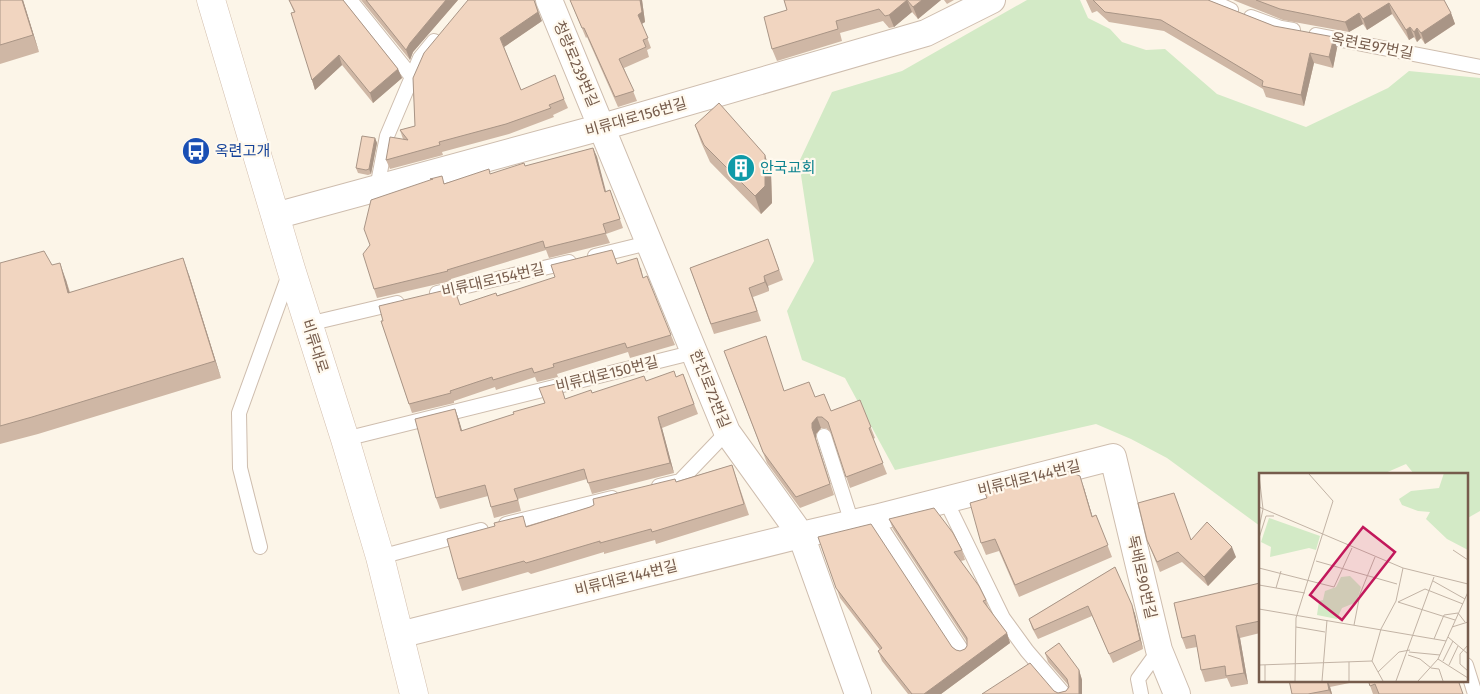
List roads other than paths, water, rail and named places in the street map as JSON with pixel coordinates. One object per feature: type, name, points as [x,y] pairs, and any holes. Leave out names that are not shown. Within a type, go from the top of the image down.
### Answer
[{"type":"main road","name":"비류대로","points":[[210,0],[380,557],[414,694]]},
{"type":"street","name":"청량로239번길","points":[[549,0],[602,127]]},
{"type":"street","name":"비류대로156번길","points":[[275,216],[602,127],[926,33],[992,0]]},
{"type":"street","name":"한진로72번길","points":[[602,127],[727,432],[801,535],[858,694]]},
{"type":"street","name":"비류대로144번길","points":[[399,635],[1113,457]]},
{"type":"street","name":"독배로90번길","points":[[1113,457],[1159,650],[1177,694]]},
{"type":"lane","points":[[350,0],[412,77]]},
{"type":"lane","name":"옥련로97번길","points":[[1209,0],[1281,28],[1480,67]]},
{"type":"lane","points":[[377,188],[387,136],[420,58],[443,30]]},
{"type":"lane","name":"비류대로154번길","points":[[308,324],[648,243]]},
{"type":"lane","points":[[260,547],[240,468],[239,413],[291,269]]},
{"type":"lane","name":"비류대로150번길","points":[[345,439],[694,352]]},
{"type":"lane","points":[[642,490],[680,481],[727,432]]},
{"type":"lane","points":[[824,436],[863,520],[963,652]]},
{"type":"lane","points":[[380,557],[436,541],[624,495]]},
{"type":"lane","points":[[945,499],[1003,618],[1027,651],[1064,694]]},
{"type":"lane","points":[[1142,694],[1138,679],[1159,650]]},
{"type":"lane","points":[[1468,671],[1475,694]]},
{"type":"place","name":"옥련고개","points":[[196,151]]},
{"type":"place","name":"안국교회","points":[[741,168]]}]
